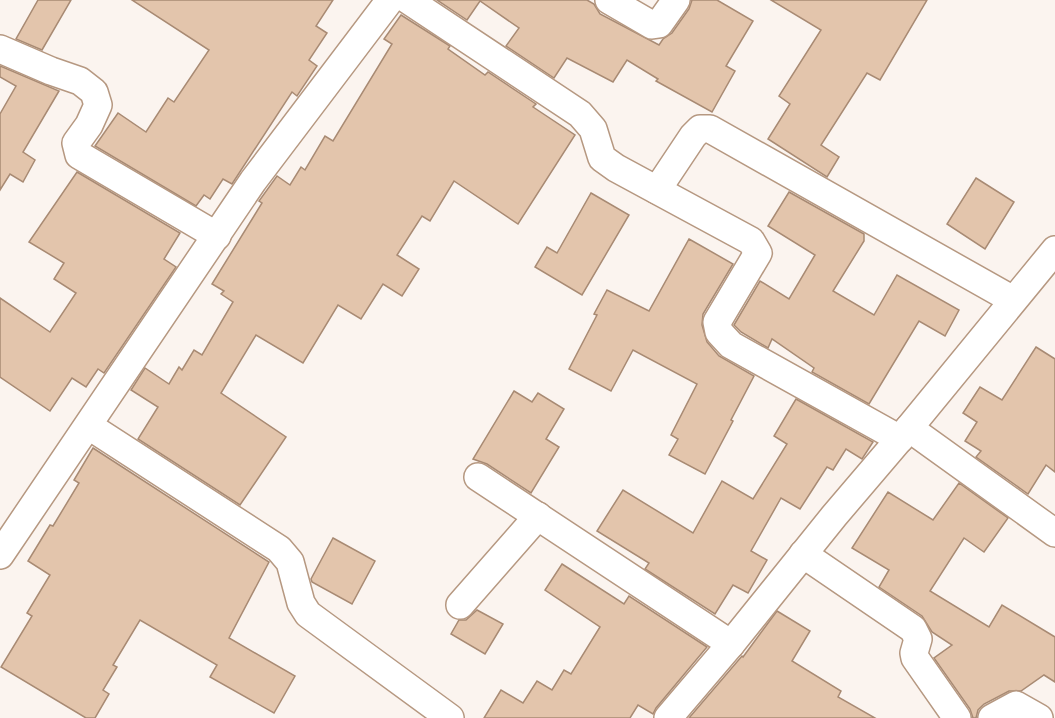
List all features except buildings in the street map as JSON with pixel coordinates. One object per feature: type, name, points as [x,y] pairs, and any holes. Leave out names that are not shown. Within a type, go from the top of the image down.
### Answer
[{"type":"street","points":[[0,555],[254,181],[390,0]]},
{"type":"street","points":[[408,0],[580,114],[593,129],[602,158],[751,241],[758,253],[717,322],[719,333],[731,345],[905,433],[1055,533]]},
{"type":"street","points":[[609,0],[652,25],[659,24],[676,0]]},
{"type":"street","points":[[0,49],[80,81],[94,92],[98,105],[76,142],[79,155],[217,236]]},
{"type":"street","points":[[657,190],[693,136],[700,129],[710,129],[1013,300]]},
{"type":"street","points":[[668,718],[1055,250]]},
{"type":"street","points":[[88,426],[279,549],[290,562],[301,603],[308,614],[450,718]]},
{"type":"street","points":[[478,477],[731,644]]},
{"type":"street","points":[[460,605],[538,516]]},
{"type":"street","points":[[803,554],[913,629],[918,639],[915,658],[957,718]]},
{"type":"street","points":[[993,718],[1016,705],[1039,718]]}]
